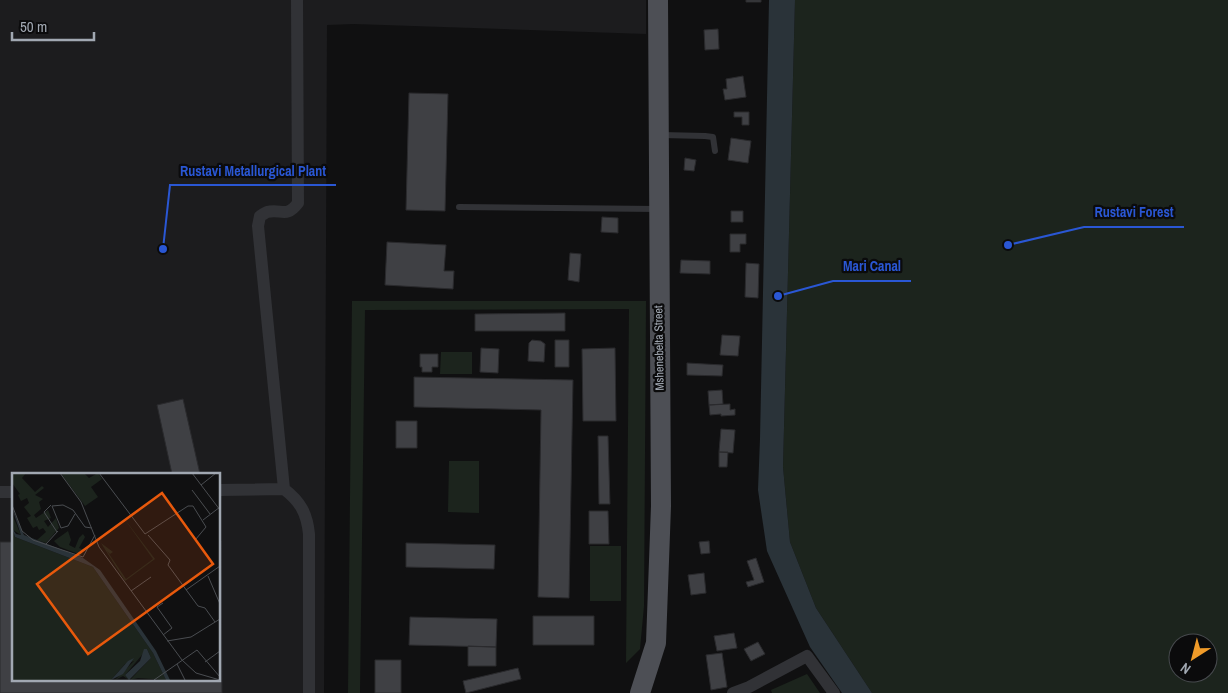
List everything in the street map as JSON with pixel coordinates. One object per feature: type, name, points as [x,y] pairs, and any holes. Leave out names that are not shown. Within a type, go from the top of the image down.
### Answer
[{"type":"main road","name":"Mshenebelta Street","points":[[640,693],[656,644],[661,506],[658,0]]},
{"type":"street","points":[[284,489],[258,226],[260,216],[269,212],[293,210],[298,203],[297,0]]},
{"type":"street","points":[[220,490],[284,489],[300,506],[308,519],[309,693]]},
{"type":"street","points":[[733,693],[808,656],[834,693]]},
{"type":"lane","points":[[658,136],[713,137],[715,151]]},
{"type":"lane","points":[[459,207],[658,210]]},
{"type":"shaded area","points":[[0,0],[646,0],[646,34],[354,24],[327,25],[324,693],[0,693]]},
{"type":"shaded area","points":[[769,0],[795,0],[783,467],[790,542],[816,608],[872,693],[842,693],[810,647],[767,551],[758,490]]},
{"type":"shaded area","points":[[795,0],[1228,0],[1228,693],[872,693],[816,608],[790,542],[783,467]]},
{"type":"shaded area","points":[[352,301],[646,301],[644,606],[640,649],[626,663],[629,309],[365,310],[360,693],[348,693]]},
{"type":"shaded area","points":[[441,352],[472,352],[472,374],[440,374]]},
{"type":"shaded area","points":[[449,461],[479,461],[479,513],[448,512]]},
{"type":"shaded area","points":[[590,546],[621,546],[621,601],[590,601]]},
{"type":"shaded area","points":[[807,674],[820,693],[772,693],[771,690]]},
{"type":"building","points":[[746,0],[761,0],[761,2],[746,2]]},
{"type":"building","points":[[718,29],[719,49],[705,50],[704,30]]},
{"type":"building","points":[[743,76],[746,97],[725,100],[723,89],[727,89],[726,79]]},
{"type":"building","points":[[409,93],[448,94],[445,211],[406,210]]},
{"type":"building","points":[[734,112],[749,112],[749,125],[742,125],[742,117],[734,117]]},
{"type":"building","points":[[731,138],[751,141],[748,163],[728,160]]},
{"type":"building","points":[[685,158],[696,160],[694,171],[684,170]]},
{"type":"building","points":[[731,211],[743,211],[743,222],[731,222]]},
{"type":"building","points":[[602,217],[618,218],[618,233],[601,232]]},
{"type":"building","points":[[730,234],[746,234],[746,244],[740,244],[740,252],[730,252]]},
{"type":"building","points":[[387,242],[446,245],[444,271],[454,271],[453,289],[385,285]]},
{"type":"building","points":[[570,253],[581,254],[579,282],[568,280]]},
{"type":"building","points":[[681,260],[710,261],[710,274],[680,273]]},
{"type":"building","points":[[746,263],[759,264],[758,298],[745,297]]},
{"type":"building","points":[[565,313],[565,331],[475,331],[475,314]]},
{"type":"building","points":[[722,335],[740,336],[738,356],[720,355]]},
{"type":"building","points":[[532,340],[541,341],[545,344],[544,362],[528,361],[529,343]]},
{"type":"building","points":[[555,340],[569,340],[569,367],[555,367]]},
{"type":"building","points":[[481,348],[499,349],[498,373],[480,372]]},
{"type":"building","points":[[615,348],[616,421],[583,421],[582,349]]},
{"type":"building","points":[[420,354],[438,354],[438,367],[432,367],[432,372],[422,372]]},
{"type":"building","points":[[687,363],[723,365],[722,376],[687,375]]},
{"type":"building","points":[[414,377],[573,380],[569,598],[538,597],[541,410],[414,407]]},
{"type":"building","points":[[722,390],[723,404],[709,405],[708,391]]},
{"type":"building","points":[[183,399],[200,473],[172,473],[157,405]]},
{"type":"building","points":[[730,404],[730,410],[735,409],[735,415],[710,415],[709,405]]},
{"type":"building","points":[[396,421],[417,421],[417,448],[396,448]]},
{"type":"building","points":[[721,429],[735,430],[733,453],[719,452]]},
{"type":"building","points":[[598,436],[608,436],[610,504],[599,504]]},
{"type":"building","points":[[719,452],[728,452],[727,467],[719,467]]},
{"type":"building","points":[[589,511],[608,511],[609,544],[589,544]]},
{"type":"building","points":[[221,541],[222,693],[0,693],[0,542],[12,542],[12,680],[220,680]]},
{"type":"building","points":[[709,541],[710,553],[701,554],[699,542]]},
{"type":"building","points":[[406,543],[495,545],[494,569],[406,567]]},
{"type":"building","points":[[756,558],[764,582],[748,587],[746,582],[754,580],[747,561]]},
{"type":"building","points":[[704,573],[706,593],[691,595],[688,575]]},
{"type":"building","points":[[533,616],[594,616],[594,645],[533,645]]},
{"type":"building","points":[[410,617],[497,619],[496,647],[409,645]]},
{"type":"building","points":[[734,633],[737,648],[717,651],[714,636]]},
{"type":"building","points":[[758,642],[765,654],[751,661],[744,649]]},
{"type":"building","points":[[468,646],[496,647],[496,666],[468,666]]},
{"type":"building","points":[[722,653],[727,687],[711,690],[706,655]]},
{"type":"building","points":[[375,660],[401,660],[401,693],[375,693]]},
{"type":"building","points":[[518,668],[521,679],[466,693],[463,681]]},
{"type":"place","name":"Rustavi Forest","points":[[1008,245]]},
{"type":"place","name":"Rustavi Metallurgical Plant","points":[[163,249]]},
{"type":"place","name":"Mari Canal","points":[[778,296]]}]
